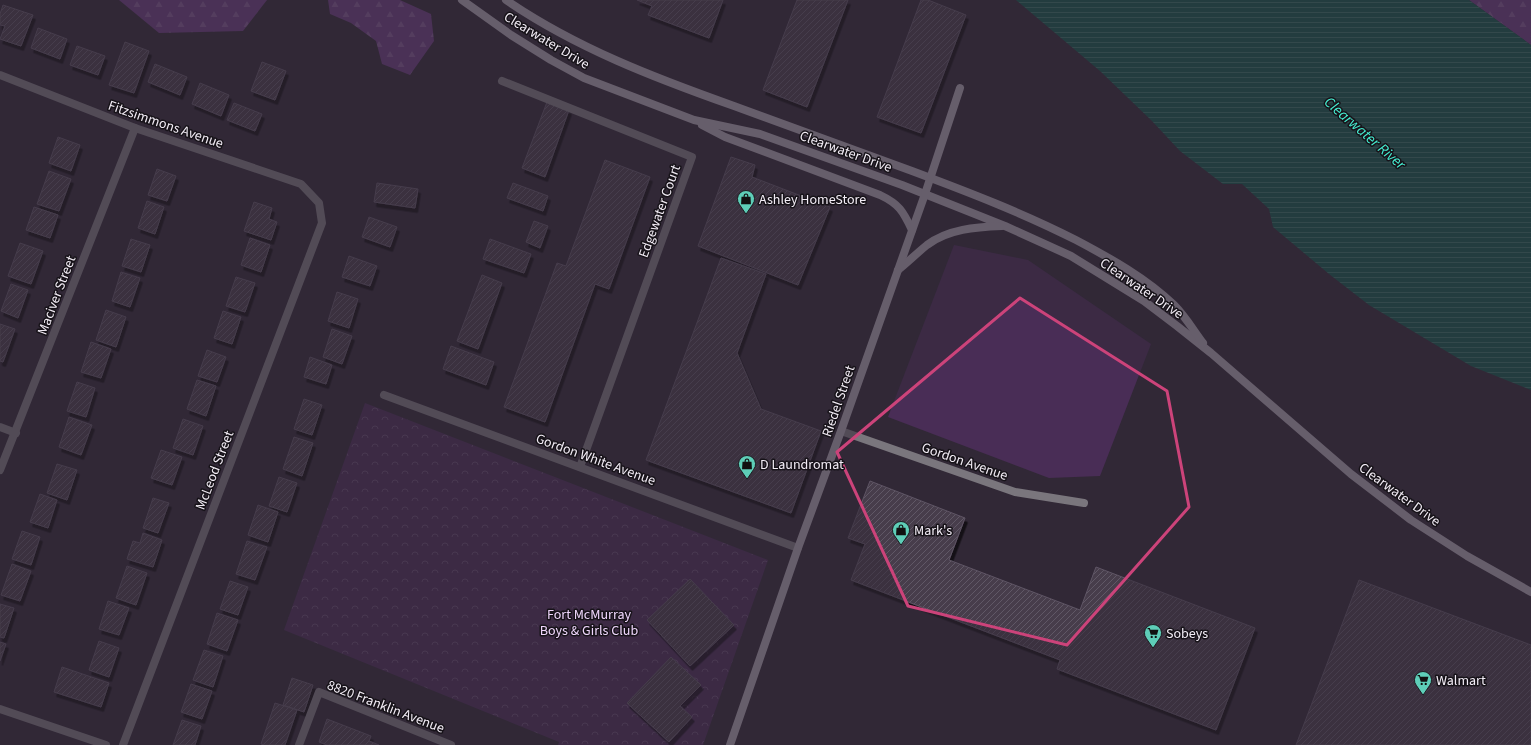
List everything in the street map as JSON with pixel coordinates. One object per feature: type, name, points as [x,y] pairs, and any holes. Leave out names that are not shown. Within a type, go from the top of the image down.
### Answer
[{"type":"main road","name":"Clearwater Drive","points":[[462,0],[511,35],[551,60],[584,78],[694,120],[760,134],[925,194],[1005,226],[1071,256],[1144,301],[1211,353],[1351,474],[1411,520],[1467,556],[1531,592]]},
{"type":"main road","name":"Clearwater Drive","points":[[506,0],[539,22],[566,37],[628,66],[930,178],[1007,208],[1066,235],[1123,267],[1148,284],[1175,306],[1211,353]]},
{"type":"main road","name":"Riedel Street","points":[[730,745],[798,548],[925,194],[960,88]]},
{"type":"main road","points":[[694,120],[724,137],[880,195],[892,201],[903,211],[912,230]]},
{"type":"main road","points":[[898,270],[928,244],[950,234],[974,227],[1005,226]]},
{"type":"street","name":"Fitzsimmons Avenue","points":[[0,75],[135,128],[301,184],[319,203]]},
{"type":"street","name":"Edgewater Court","points":[[502,80],[692,157],[580,467]]},
{"type":"street","name":"Maciver Street","points":[[0,470],[16,433],[135,128]]},
{"type":"street","name":"McLeod Street","points":[[123,745],[322,223],[319,203]]},
{"type":"street","name":"Gordon White Avenue","points":[[384,395],[798,548]]},
{"type":"street","points":[[0,427],[16,433]]},
{"type":"street","name":"Gordon Avenue","points":[[841,431],[1015,492],[1084,503]]},
{"type":"street","name":"8820 Franklin Avenue","points":[[299,745],[319,692],[451,745]]},
{"type":"street","points":[[0,709],[106,745]]},
{"type":"highlighted area","points":[[1020,298],[1167,391],[1189,507],[1067,645],[908,606],[837,452]]},
{"type":"green space","points":[[119,0],[267,0],[243,31],[159,33]]},
{"type":"green space","points":[[328,0],[400,0],[431,14],[434,41],[410,75],[382,64],[376,41],[351,23],[330,14]]},
{"type":"green space","points":[[1469,0],[1531,0],[1531,45]]},
{"type":"green space","points":[[954,245],[1028,260],[1151,344],[1100,476],[1049,478],[888,417]]},
{"type":"green space","name":"Fort McMurray Boys & Girls Club","points":[[365,403],[768,560],[703,745],[558,745],[559,742],[284,630]]},
{"type":"water","name":"Clearwater River","points":[[1016,0],[1469,0],[1531,45],[1531,390],[1471,366],[1369,305],[1273,227],[1269,209],[1242,184],[1223,184],[1180,151],[1152,121],[1100,71]]},
{"type":"building","points":[[637,0],[723,0],[709,38],[648,15],[652,6]]},
{"type":"building","points":[[797,0],[848,0],[807,107],[763,90]]},
{"type":"building","points":[[921,0],[928,0],[966,15],[921,133],[877,117]]},
{"type":"building","points":[[3,5],[33,15],[21,46],[0,39],[5,26],[0,25],[0,14]]},
{"type":"building","points":[[38,28],[67,39],[60,59],[31,48]]},
{"type":"building","points":[[125,42],[149,51],[134,93],[109,85]]},
{"type":"building","points":[[77,46],[105,56],[98,75],[70,65]]},
{"type":"building","points":[[262,62],[286,71],[275,100],[251,91]]},
{"type":"building","points":[[155,64],[187,77],[180,95],[148,82]]},
{"type":"building","points":[[200,83],[229,95],[221,116],[192,104]]},
{"type":"building","points":[[547,102],[569,110],[545,177],[522,168]]},
{"type":"building","points":[[234,103],[262,114],[255,131],[227,120]]},
{"type":"building","points":[[58,137],[80,145],[71,171],[49,163]]},
{"type":"building","points":[[731,157],[755,165],[752,177],[830,207],[798,285],[698,246]]},
{"type":"building","points":[[605,160],[650,177],[609,289],[595,284],[545,422],[504,407],[557,263],[566,266]]},
{"type":"building","points":[[157,169],[176,176],[167,201],[148,195]]},
{"type":"building","points":[[49,171],[71,179],[59,211],[37,204]]},
{"type":"building","points":[[377,183],[418,189],[415,208],[374,202]]},
{"type":"building","points":[[513,183],[548,196],[543,211],[507,198]]},
{"type":"building","points":[[147,201],[164,207],[155,234],[138,228]]},
{"type":"building","points":[[254,202],[272,208],[269,219],[277,222],[271,240],[244,231]]},
{"type":"building","points":[[34,207],[58,215],[50,238],[26,230]]},
{"type":"building","points":[[369,217],[397,227],[390,247],[362,237]]},
{"type":"building","points":[[534,221],[548,226],[540,248],[526,242]]},
{"type":"building","points":[[250,238],[270,245],[261,272],[241,265]]},
{"type":"building","points":[[131,239],[150,245],[141,272],[122,266]]},
{"type":"building","points":[[490,239],[531,254],[524,273],[483,259]]},
{"type":"building","points":[[20,243],[43,251],[31,284],[8,276]]},
{"type":"building","points":[[349,256],[377,266],[370,286],[342,277]]},
{"type":"building","points":[[721,258],[766,274],[737,353],[761,409],[821,431],[791,513],[646,460]]},
{"type":"building","points":[[121,272],[140,278],[130,307],[112,301]]},
{"type":"building","points":[[482,275],[502,283],[478,349],[457,341]]},
{"type":"building","points":[[236,277],[255,283],[245,312],[226,306]]},
{"type":"building","points":[[11,284],[28,290],[18,318],[1,311]]},
{"type":"building","points":[[337,292],[358,299],[349,328],[328,321]]},
{"type":"building","points":[[106,310],[126,317],[116,347],[96,340]]},
{"type":"building","points":[[223,311],[241,317],[232,344],[214,338]]},
{"type":"building","points":[[0,324],[15,329],[3,362],[0,361]]},
{"type":"building","points":[[332,329],[352,336],[342,364],[323,357]]},
{"type":"building","points":[[91,342],[111,349],[101,378],[81,372]]},
{"type":"building","points":[[451,346],[494,362],[486,385],[443,369]]},
{"type":"building","points":[[207,350],[226,357],[217,382],[198,376]]},
{"type":"building","points":[[310,357],[332,365],[326,384],[304,377]]},
{"type":"building","points":[[197,380],[216,386],[206,416],[187,409]]},
{"type":"building","points":[[77,382],[95,388],[86,417],[67,411]]},
{"type":"building","points":[[304,399],[322,405],[312,435],[294,429]]},
{"type":"building","points":[[69,417],[92,425],[81,455],[59,447]]},
{"type":"building","points":[[183,419],[203,426],[193,455],[173,448]]},
{"type":"building","points":[[294,437],[313,443],[302,476],[283,469]]},
{"type":"building","points":[[161,450],[182,457],[172,485],[151,478]]},
{"type":"building","points":[[57,464],[77,470],[67,500],[47,493]]},
{"type":"building","points":[[279,477],[297,483],[287,512],[269,506]]},
{"type":"building","points":[[870,481],[965,518],[949,560],[1080,610],[1096,567],[1255,628],[1216,730],[1057,669],[1060,660],[851,580],[865,544],[848,538]]},
{"type":"building","points":[[40,494],[57,500],[48,528],[30,522]]},
{"type":"building","points":[[153,498],[169,503],[158,533],[143,528]]},
{"type":"building","points":[[258,505],[278,512],[268,542],[248,535]]},
{"type":"building","points":[[22,531],[40,537],[31,565],[12,559]]},
{"type":"building","points":[[143,533],[162,540],[153,567],[127,559],[133,541],[140,543]]},
{"type":"building","points":[[247,541],[267,547],[255,580],[236,574]]},
{"type":"building","points":[[12,564],[31,571],[20,601],[1,595]]},
{"type":"building","points":[[127,566],[147,573],[136,605],[116,598]]},
{"type":"building","points":[[690,579],[734,625],[690,666],[647,620]]},
{"type":"building","name":"Walmart","points":[[1359,580],[1531,645],[1531,745],[1296,745]]},
{"type":"building","points":[[230,581],[248,587],[238,615],[220,609]]},
{"type":"building","points":[[108,601],[129,608],[119,635],[99,629]]},
{"type":"building","points":[[0,604],[14,608],[4,638],[0,637]]},
{"type":"building","points":[[217,613],[238,620],[227,651],[207,644]]},
{"type":"building","points":[[99,641],[119,648],[109,677],[89,670]]},
{"type":"building","points":[[0,642],[6,644],[0,661]]},
{"type":"building","points":[[204,650],[223,656],[213,687],[193,680]]},
{"type":"building","points":[[671,657],[701,685],[680,706],[692,717],[669,742],[627,703]]},
{"type":"building","points":[[62,667],[109,683],[101,707],[54,692]]},
{"type":"building","points":[[292,678],[313,685],[304,712],[283,705]]},
{"type":"building","points":[[191,684],[212,691],[202,719],[181,712]]},
{"type":"building","points":[[275,703],[297,710],[285,745],[264,745],[261,744]]},
{"type":"building","points":[[327,719],[371,736],[369,741],[379,745],[327,745],[319,742]]},
{"type":"building","points":[[182,720],[201,726],[195,745],[173,745]]},
{"type":"place","name":"Ashley HomeStore","points":[[746,214]]},
{"type":"place","name":"D Laundromat","points":[[747,479]]},
{"type":"place","name":"Mark's","points":[[901,545]]},
{"type":"place","name":"Sobeys","points":[[1153,648]]},
{"type":"place","name":"Walmart","points":[[1423,695]]}]
